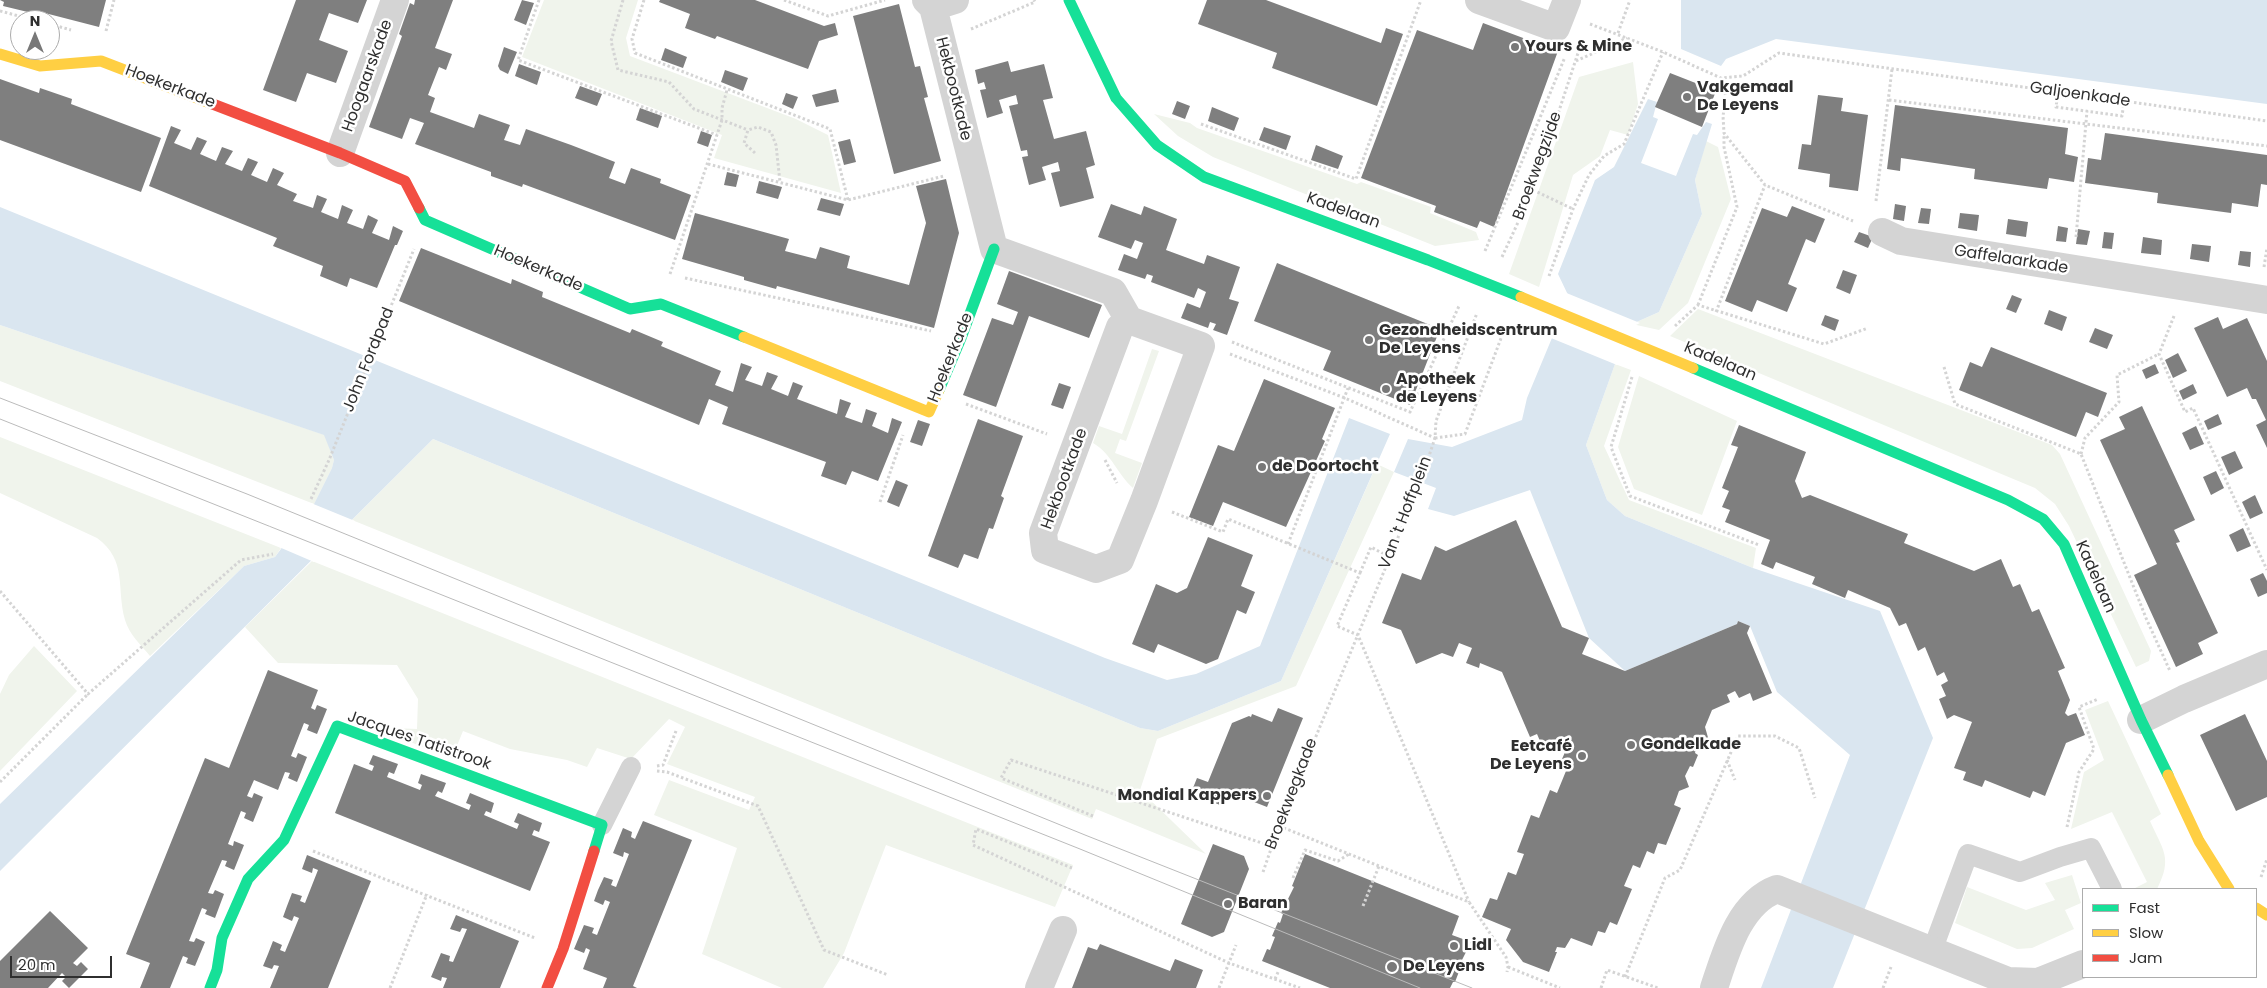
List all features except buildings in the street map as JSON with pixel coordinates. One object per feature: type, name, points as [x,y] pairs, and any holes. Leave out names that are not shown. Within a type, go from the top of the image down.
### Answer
[{"type":"street","name":"Hoogaarskade","points":[[340,153],[395,0]]},
{"type":"street","name":"Kadelaan","points":[[1069,0],[1116,98],[1157,145],[1204,177],[1428,260],[1682,363],[2008,500],[2043,519],[2064,544],[2141,720],[2199,841],[2229,888]]},
{"type":"street","points":[[1479,0],[1556,28],[1567,0]]},
{"type":"street","name":"Hekbootkade","points":[[938,2],[973,168],[994,249]]},
{"type":"street","name":"Hoekerkade","points":[[0,54],[40,66],[101,61],[340,153],[405,181],[425,220],[630,309],[661,304],[929,412],[994,249]]},
{"type":"street","name":"Gaffelaarkade","points":[[1877,231],[1901,241],[2267,300]]},
{"type":"street","points":[[994,249],[1113,292],[1129,320],[1201,346]]},
{"type":"street","name":"Hekbootkade","points":[[1129,320],[1120,327],[1044,533],[1045,550],[1096,569],[1120,560],[1144,501],[1201,346]]},
{"type":"street","points":[[2141,720],[2267,664]]},
{"type":"street","name":"Jacques Tatistrook","points":[[210,988],[217,970],[222,938],[248,879],[284,840],[338,726],[602,825]]},
{"type":"street","points":[[547,988],[564,949],[602,825]]},
{"type":"street","points":[[1714,988],[1734,934],[1746,911],[1764,894],[1777,888],[2008,980],[2038,982],[2082,964]]},
{"type":"street","points":[[1039,988],[1063,930]]},
{"type":"lane","points":[[602,825],[631,767]]},
{"type":"lane","points":[[1932,951],[1968,854],[2020,872],[2091,848],[2111,888]]},
{"type":"path","points":[[104,39],[114,0]]},
{"type":"path","points":[[539,0],[518,60],[717,135]]},
{"type":"path","points":[[624,0],[611,41],[618,70],[669,82],[694,109],[748,130],[758,127],[771,132],[776,145],[780,182]]},
{"type":"path","points":[[644,0],[632,39],[635,53],[830,130],[848,200]]},
{"type":"path","points":[[784,0],[828,16],[884,0]]},
{"type":"path","points":[[1200,124],[1356,179],[1421,0]]},
{"type":"path","points":[[1618,33],[1630,0]]},
{"type":"path","points":[[1586,30],[1588,23],[1618,33],[1722,78],[1726,96],[1722,116],[1724,146],[1737,207],[1698,306]]},
{"type":"path","points":[[1576,61],[1628,38]]},
{"type":"path","name":"Broekwegzijde","points":[[1500,261],[1532,190],[1581,45]]},
{"type":"path","points":[[1547,279],[1588,175],[1604,156],[1624,144],[1663,52]]},
{"type":"path","name":"Galjoenkade","points":[[1722,78],[1743,76],[1779,53],[2267,121]]},
{"type":"path","points":[[1724,133],[1765,184],[1877,231],[1892,69]]},
{"type":"path","points":[[661,304],[722,120],[722,108],[727,90]]},
{"type":"path","points":[[2058,92],[2056,107],[2122,116],[2124,102]]},
{"type":"path","points":[[1889,100],[2267,146]]},
{"type":"path","points":[[2073,270],[2087,111]]},
{"type":"path","points":[[748,130],[744,143],[755,153]]},
{"type":"path","points":[[708,164],[848,200],[973,168]]},
{"type":"path","points":[[1716,312],[1765,184]]},
{"type":"path","points":[[1532,190],[1573,209]]},
{"type":"path","name":"John Fordpad","points":[[311,499],[375,348],[425,220]]},
{"type":"path","points":[[670,274],[960,338]]},
{"type":"path","points":[[2082,454],[2085,438],[2118,402],[2117,375],[2159,354],[2184,287]]},
{"type":"path","name":"Van 't Hoffplein","points":[[1323,717],[1418,489],[1435,438],[1436,421],[1480,305]]},
{"type":"path","points":[[1201,346],[1215,348],[1345,398],[1435,438],[1465,434],[1509,318]]},
{"type":"path","points":[[2159,354],[2185,412],[2193,408],[2267,570]]},
{"type":"path","points":[[1289,544],[1348,388]]},
{"type":"path","points":[[937,394],[1077,444],[1106,461],[1120,489],[1144,501],[1223,532],[1228,519],[1360,573]]},
{"type":"path","points":[[880,502],[913,406]]},
{"type":"path","points":[[1390,557],[1371,547],[1337,626],[1358,635],[1469,902],[1506,957],[1507,972]]},
{"type":"path","points":[[0,782],[88,694],[241,560],[273,554]]},
{"type":"path","points":[[0,591],[88,694]]},
{"type":"path","points":[[2060,857],[2079,772],[2094,749],[2079,707]]},
{"type":"path","name":"Broekwegkade","points":[[1263,872],[1278,826],[1323,717]]},
{"type":"path","points":[[663,765],[676,731]]},
{"type":"path","points":[[1625,976],[1666,878],[1680,870],[1738,736],[1775,736],[1799,748],[1815,798]]},
{"type":"path","points":[[1093,816],[1002,778],[1011,760],[1271,846]]},
{"type":"path","points":[[1726,760],[1735,780]]},
{"type":"path","points":[[631,767],[667,772],[758,806],[824,950],[888,975]]},
{"type":"path","points":[[1278,826],[1469,902]]},
{"type":"path","points":[[1072,868],[976,829],[973,845],[1228,963],[1300,988]]},
{"type":"path","points":[[284,840],[427,894],[564,949]]},
{"type":"path","points":[[1293,878],[1305,850],[1338,861],[1350,854]]},
{"type":"path","points":[[1363,906],[1379,866]]},
{"type":"path","points":[[390,988],[427,894]]},
{"type":"path","points":[[1219,988],[1236,945]]},
{"type":"path","points":[[1508,968],[1560,988]]},
{"type":"path","points":[[1275,979],[1278,970]]},
{"type":"path","points":[[1601,988],[1607,970],[1658,988]]},
{"type":"shaded area","points":[[544,0],[638,0],[626,38],[630,56],[796,119],[828,135],[841,193],[714,158],[722,135],[522,57]]},
{"type":"shaded area","points":[[1681,0],[2267,0],[2267,104],[1776,39],[1726,59],[1721,66],[1681,49]]},
{"type":"shaded area","points":[[1633,62],[1638,104],[1628,135],[1610,130],[1600,156],[1573,175],[1539,287],[1509,274],[1579,77]]},
{"type":"shaded area","points":[[1648,99],[1657,102],[1653,117],[1658,119],[1641,163],[1676,176],[1693,134],[1697,135],[1706,122],[1712,124],[1695,180],[1702,214],[1659,312],[1632,324],[1615,364],[1586,445],[1607,500],[1625,516],[1753,568],[1880,611],[1933,738],[1833,988],[1761,988],[1850,755],[1777,692],[1750,626],[1738,621],[1737,624],[1625,671],[1589,638],[1530,490],[1454,516],[1428,509],[1436,488],[1394,472],[1408,439],[1452,447],[1522,420],[1527,398],[1569,297],[1558,274],[1595,180],[1614,167]]},
{"type":"shaded area","points":[[1154,114],[1190,123],[1197,128],[1357,184],[1361,182],[1431,207],[1430,213],[1476,232],[1479,240],[1435,246],[1213,157],[1178,136]]},
{"type":"shaded area","points":[[1706,141],[1718,147],[1731,199],[1688,303],[1659,330],[1632,324],[1659,312],[1702,214],[1695,180]]},
{"type":"shaded area","points":[[0,207],[1105,658],[1167,680],[1196,674],[1260,646],[1349,418],[1390,434],[1281,681],[1158,731],[1140,728],[433,439],[0,871],[0,804],[244,566],[275,557],[314,504],[334,460],[324,435],[0,325]]},
{"type":"shaded area","points":[[1698,309],[2052,445],[2060,454],[2151,651],[2149,661],[2136,667],[2069,526],[2055,504],[2035,488],[1670,336]]},
{"type":"shaded area","points":[[0,325],[325,435],[334,460],[332,468],[314,504],[0,381]]},
{"type":"shaded area","points":[[1152,349],[1159,351],[1126,441],[1120,439],[1115,453],[1142,463],[1133,488],[1110,458],[1093,443],[1099,426],[1122,434]]},
{"type":"shaded area","points":[[1615,364],[1631,370],[1604,446],[1629,500],[1756,548],[1753,568],[1625,516],[1607,500],[1586,445]]},
{"type":"shaded area","points":[[1639,376],[1737,421],[1702,515],[1634,489],[1618,447]]},
{"type":"shaded area","points":[[0,437],[281,548],[275,557],[244,566],[150,656],[129,630],[125,620],[117,566],[107,547],[97,538],[0,493]]},
{"type":"shaded area","points":[[433,439],[1140,728],[1158,731],[1281,681],[1377,464],[1394,472],[1296,686],[1157,739],[1140,790],[1206,854],[1096,809],[1092,819],[352,520]]},
{"type":"shaded area","points":[[312,561],[1073,865],[1055,907],[886,845],[844,953],[823,988],[782,988],[702,954],[737,848],[654,815],[669,780],[749,810],[755,797],[667,764],[685,727],[669,719],[631,759],[597,748],[587,767],[567,760],[510,749],[463,731],[452,758],[392,735],[393,728],[417,729],[418,699],[397,665],[278,663],[245,627]]},
{"type":"shaded area","points":[[34,646],[77,691],[0,771],[0,694],[9,675]]},
{"type":"shaded area","points":[[2108,701],[2161,814],[2150,821],[2162,847],[2165,862],[2162,878],[2157,888],[2135,888],[2147,882],[2112,812],[2071,829],[2084,772],[2104,760],[2085,710]]},
{"type":"shaded area","points":[[2072,875],[2081,903],[2065,910],[2074,929],[2032,948],[2017,949],[1955,923],[1967,887],[2026,910],[2055,900],[2045,883]]},
{"type":"pier","points":[[1564,292],[1640,323],[1634,326],[1617,365],[1551,338],[1566,297]]},
{"type":"pier","points":[[311,503],[355,521],[314,562],[279,547]]},
{"type":"tram line","points":[[0,398],[247,494],[1085,835],[1472,988]]},
{"type":"tram line","points":[[0,419],[1080,849],[1420,988]]},
{"type":"traffic: fast","points":[[1069,0],[1116,98],[1157,145],[1204,177],[1428,260],[1521,297]]},
{"type":"traffic: fast","points":[[419,208],[425,220],[630,309],[661,304],[744,337]]},
{"type":"traffic: fast","points":[[939,390],[961,338],[994,249]]},
{"type":"traffic: fast","points":[[1693,368],[2008,500],[2043,519],[2064,544],[2141,720],[2168,775]]},
{"type":"traffic: fast","points":[[210,988],[217,970],[222,938],[248,879],[284,840],[337,726],[602,825],[594,851]]},
{"type":"traffic: slow","points":[[0,54],[40,66],[101,61],[210,103]]},
{"type":"traffic: slow","points":[[1521,297],[1693,368]]},
{"type":"traffic: slow","points":[[744,337],[929,412],[939,390]]},
{"type":"traffic: slow","points":[[2168,775],[2199,841],[2228,888]]},
{"type":"traffic: slow","points":[[2257,909],[2267,915]]},
{"type":"traffic: jam","points":[[210,103],[340,153],[405,181],[419,208]]},
{"type":"traffic: jam","points":[[547,988],[563,949],[594,851]]},
{"type":"place","name":"Yours & Mine","points":[[1515,47]]},
{"type":"place","name":"Vakgemaal De Leyens","points":[[1687,97]]},
{"type":"place","name":"Gezondheidscentrum De Leyens","points":[[1369,340]]},
{"type":"place","name":"Apotheek de Leyens","points":[[1386,389]]},
{"type":"place","name":"de Doortocht","points":[[1262,467]]},
{"type":"place","name":"Gondelkade","points":[[1631,745]]},
{"type":"place","name":"Eetcafé De Leyens","points":[[1582,756]]},
{"type":"place","name":"Mondial Kappers","points":[[1267,796]]},
{"type":"place","name":"Baran","points":[[1228,904]]},
{"type":"place","name":"Lidl","points":[[1454,946]]},
{"type":"place","name":"De Leyens","points":[[1392,967]]}]
